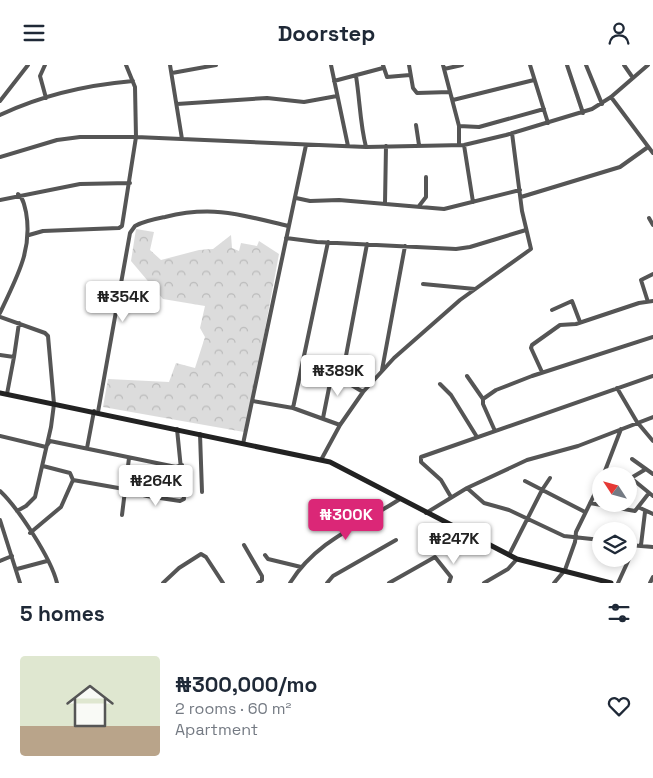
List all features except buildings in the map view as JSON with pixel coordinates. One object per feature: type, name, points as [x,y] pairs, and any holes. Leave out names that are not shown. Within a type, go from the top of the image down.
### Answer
[{"type":"main road","points":[[0,393],[321,460],[343,468],[517,559],[610,583]]},
{"type":"street","points":[[0,101],[28,65]]},
{"type":"street","points":[[45,65],[40,76],[46,97]]},
{"type":"street","points":[[29,235],[42,231],[120,228],[123,225],[136,137],[133,81],[126,65]]},
{"type":"street","points":[[170,65],[182,139]]},
{"type":"street","points":[[172,73],[216,65]]},
{"type":"street","points":[[331,65],[348,146]]},
{"type":"street","points":[[409,65],[413,88],[416,93],[450,91]]},
{"type":"street","points":[[462,65],[444,67],[459,126],[473,202]]},
{"type":"street","points":[[530,65],[548,123]]},
{"type":"street","points":[[567,65],[583,113]]},
{"type":"street","points":[[586,65],[602,104]]},
{"type":"street","points":[[624,65],[633,78]]},
{"type":"street","points":[[0,157],[57,141],[80,137],[136,137],[366,147],[462,145],[583,113],[602,104],[648,65]]},
{"type":"street","points":[[334,81],[356,77],[383,66],[387,77],[410,75]]},
{"type":"street","points":[[356,77],[362,108],[360,123],[366,147]]},
{"type":"street","points":[[452,100],[534,80]]},
{"type":"street","points":[[0,115],[46,97],[91,85],[133,81]]},
{"type":"street","points":[[177,104],[267,97],[304,102],[337,97]]},
{"type":"street","points":[[611,97],[653,153]]},
{"type":"street","points":[[459,126],[479,127],[544,109]]},
{"type":"street","points":[[416,125],[419,145]]},
{"type":"street","points":[[321,460],[340,425],[363,392],[382,370],[425,329],[510,262],[531,250],[520,197],[512,133]]},
{"type":"street","points":[[520,197],[620,167],[647,146],[653,144]]},
{"type":"street","points":[[243,444],[306,145]]},
{"type":"street","points":[[384,203],[386,146]]},
{"type":"street","points":[[419,206],[426,197],[426,177]]},
{"type":"street","points":[[0,199],[80,184],[130,183]]},
{"type":"street","points":[[296,198],[310,201],[384,203],[444,209],[520,190]]},
{"type":"street","points":[[17,511],[26,506],[35,497],[43,466],[54,404],[48,335],[0,315],[21,268],[29,235],[23,199],[26,193]]},
{"type":"street","points":[[18,195],[23,199]]},
{"type":"street","points":[[87,448],[96,412],[130,233],[135,226],[189,211],[209,210],[225,211],[288,226]]},
{"type":"street","points":[[650,218],[653,225]]},
{"type":"street","points":[[286,238],[461,249],[526,230]]},
{"type":"street","points":[[293,408],[328,242]]},
{"type":"street","points":[[363,392],[343,380],[343,371],[367,244]]},
{"type":"street","points":[[382,370],[405,246]]},
{"type":"street","points":[[542,372],[531,348],[532,345],[560,325],[576,325],[580,322],[651,301],[641,280],[653,274]]},
{"type":"street","points":[[423,284],[475,289]]},
{"type":"street","points":[[552,310],[572,301],[580,322]]},
{"type":"street","points":[[7,394],[19,323]]},
{"type":"street","points":[[483,399],[496,390],[542,372],[653,337]]},
{"type":"street","points":[[0,355],[14,357]]},
{"type":"street","points":[[302,368],[332,373],[343,371]]},
{"type":"street","points":[[323,418],[332,373]]},
{"type":"street","points":[[466,376],[483,399],[483,404],[495,431]]},
{"type":"street","points":[[451,497],[441,480],[420,462],[420,459],[477,437],[653,376]]},
{"type":"street","points":[[440,384],[451,395],[477,437]]},
{"type":"street","points":[[617,388],[637,423],[653,441]]},
{"type":"street","points":[[253,401],[293,408],[340,425]]},
{"type":"street","points":[[426,513],[467,488],[527,460],[578,447],[653,417]]},
{"type":"street","points":[[73,480],[98,482],[147,496],[184,500],[177,429]]},
{"type":"street","points":[[607,467],[621,429]]},
{"type":"street","points":[[200,434],[202,492]]},
{"type":"street","points":[[0,436],[46,447]]},
{"type":"street","points":[[46,447],[50,441],[176,467],[182,465]]},
{"type":"street","points":[[122,515],[129,458]]},
{"type":"street","points":[[632,459],[653,474]]},
{"type":"street","points":[[30,533],[61,507],[73,480],[70,473],[43,466]]},
{"type":"street","points":[[638,474],[646,469]]},
{"type":"street","points":[[509,555],[515,547],[527,519],[550,478]]},
{"type":"street","points":[[525,481],[585,512]]},
{"type":"street","points":[[638,484],[651,495],[638,507],[645,512],[653,514]]},
{"type":"street","points":[[467,488],[484,503],[492,503],[509,510],[568,538],[592,539]]},
{"type":"street","points":[[0,491],[17,511],[47,561],[57,583]]},
{"type":"street","points":[[290,583],[301,567],[334,537],[400,499]]},
{"type":"street","points":[[554,583],[565,570],[575,537],[592,499]]},
{"type":"street","points":[[640,545],[645,512]]},
{"type":"street","points":[[0,520],[20,583]]},
{"type":"street","points":[[327,583],[334,576],[396,540]]},
{"type":"street","points":[[244,545],[262,576],[262,580],[258,583]]},
{"type":"street","points":[[637,545],[653,547]]},
{"type":"street","points":[[163,583],[178,569],[201,554],[206,557],[223,583]]},
{"type":"street","points":[[265,555],[268,559],[301,567]]},
{"type":"street","points":[[0,561],[12,556]]},
{"type":"street","points":[[389,583],[435,557],[449,575],[449,583]]},
{"type":"street","points":[[484,583],[508,569],[517,559]]},
{"type":"street","points":[[17,569],[47,561]]},
{"type":"street","points":[[618,583],[625,567]]},
{"type":"street","points":[[650,583],[653,577]]},
{"type":"green space","points":[[136,229],[154,232],[150,250],[161,260],[199,250],[213,249],[231,235],[232,248],[239,251],[241,243],[257,246],[259,241],[279,254],[244,432],[103,407],[108,379],[169,382],[176,363],[195,368],[205,337],[200,328],[205,306],[163,299],[131,261]]}]
